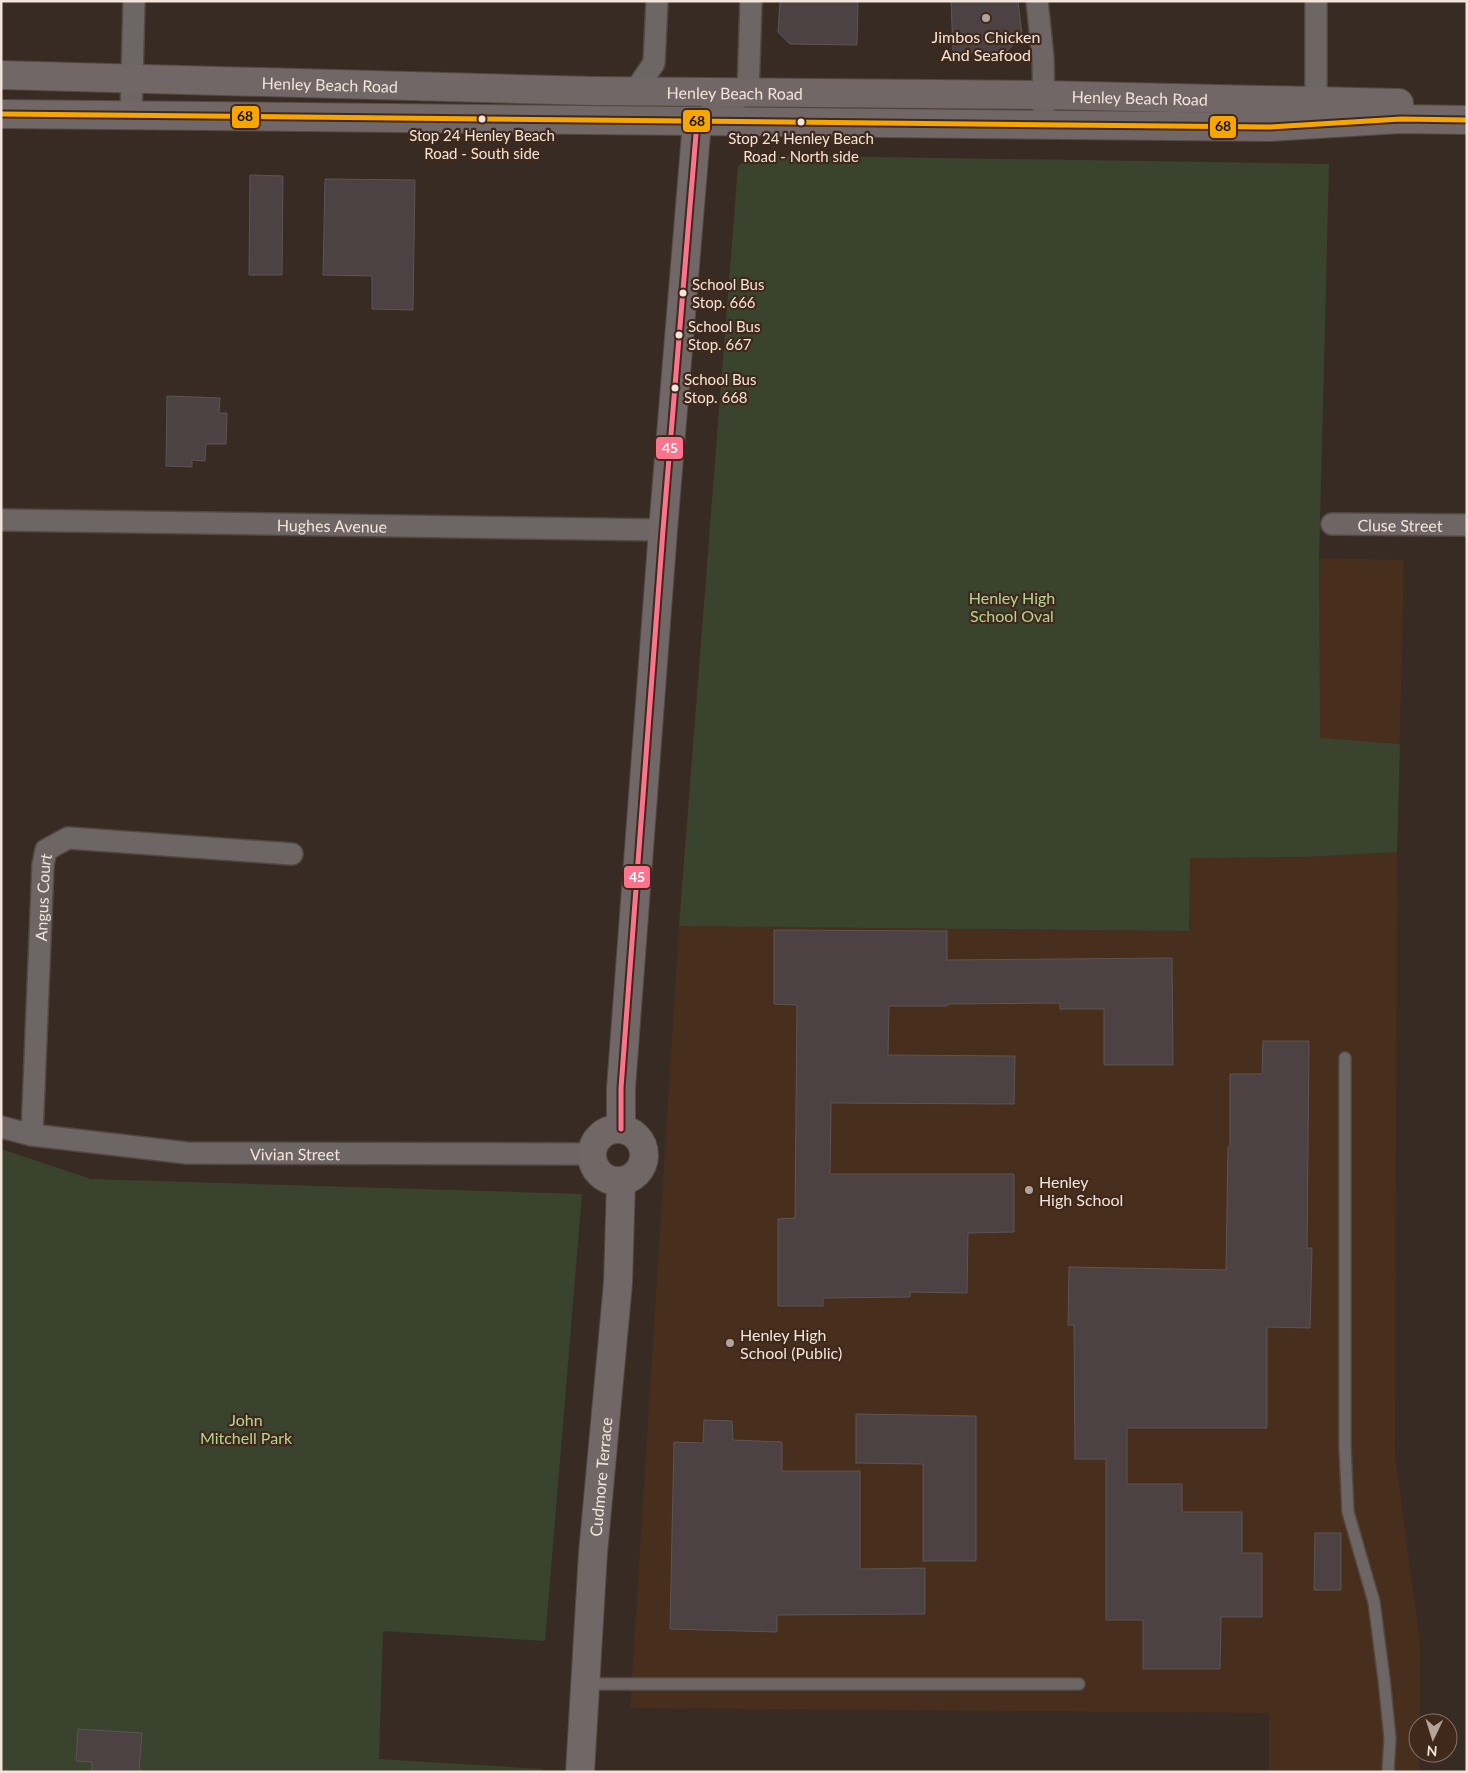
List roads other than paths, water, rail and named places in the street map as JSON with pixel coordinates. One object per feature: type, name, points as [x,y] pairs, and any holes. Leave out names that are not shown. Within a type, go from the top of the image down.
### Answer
[{"type":"main road","name":"Henley Beach Road","points":[[1,75],[677,92],[1044,95],[1467,104]]},
{"type":"main road","name":"Henley Beach Road","points":[[1,114],[131,117],[1269,127],[1401,119],[1467,120]]},
{"type":"main road","points":[[621,1129],[621,1088],[663,530],[697,122]]},
{"type":"main road","points":[[621,1129],[631,1132],[638,1138],[643,1148],[644,1156],[642,1167],[636,1174],[629,1179],[621,1181],[605,1177],[595,1168],[592,1154],[599,1137],[609,1130],[621,1129]]},
{"type":"main road","name":"Cudmore Terrace","points":[[580,1772],[593,1553],[618,1283],[621,1181]]},
{"type":"street","points":[[131,117],[134,1]]},
{"type":"street","points":[[635,91],[654,63],[657,1]]},
{"type":"street","points":[[697,122],[748,93],[750,1]]},
{"type":"street","points":[[1037,1],[1043,58],[1044,126]]},
{"type":"street","points":[[1316,1],[1316,101]]},
{"type":"street","points":[[654,63],[677,92]]},
{"type":"street","name":"Hughes Avenue","points":[[1,520],[663,530]]},
{"type":"street","name":"Cluse Street","points":[[1332,524],[1467,525]]},
{"type":"street","name":"Angus Court","points":[[32,1135],[43,865],[46,850],[68,838],[292,854]]},
{"type":"street","name":"Vivian Street","points":[[1,1127],[32,1135],[187,1153],[592,1154]]},
{"type":"lane","points":[[1345,1058],[1345,1447],[1348,1512],[1374,1602],[1390,1738],[1388,1772]]},
{"type":"lane","points":[[586,1684],[1079,1684]]},
{"type":"place","name":"Jimbos Chicken And Seafood","points":[[986,18]]},
{"type":"place","name":"Stop 24 Henley Beach Road - South side","points":[[482,119]]},
{"type":"place","name":"Stop 24 Henley Beach Road - North side","points":[[801,122]]},
{"type":"place","name":"School Bus Stop. 666","points":[[683,293]]},
{"type":"place","name":"School Bus Stop. 667","points":[[679,335]]},
{"type":"place","name":"School Bus Stop. 668","points":[[675,388]]},
{"type":"place","name":"Henley High School","points":[[1029,1190]]},
{"type":"place","name":"Henley High School (Public)","points":[[730,1343]]},
{"type":"park label","name":"Henley High School Oval","points":[[1012,606]]},
{"type":"park label","name":"John Mitchell Park","points":[[246,1428]]}]
